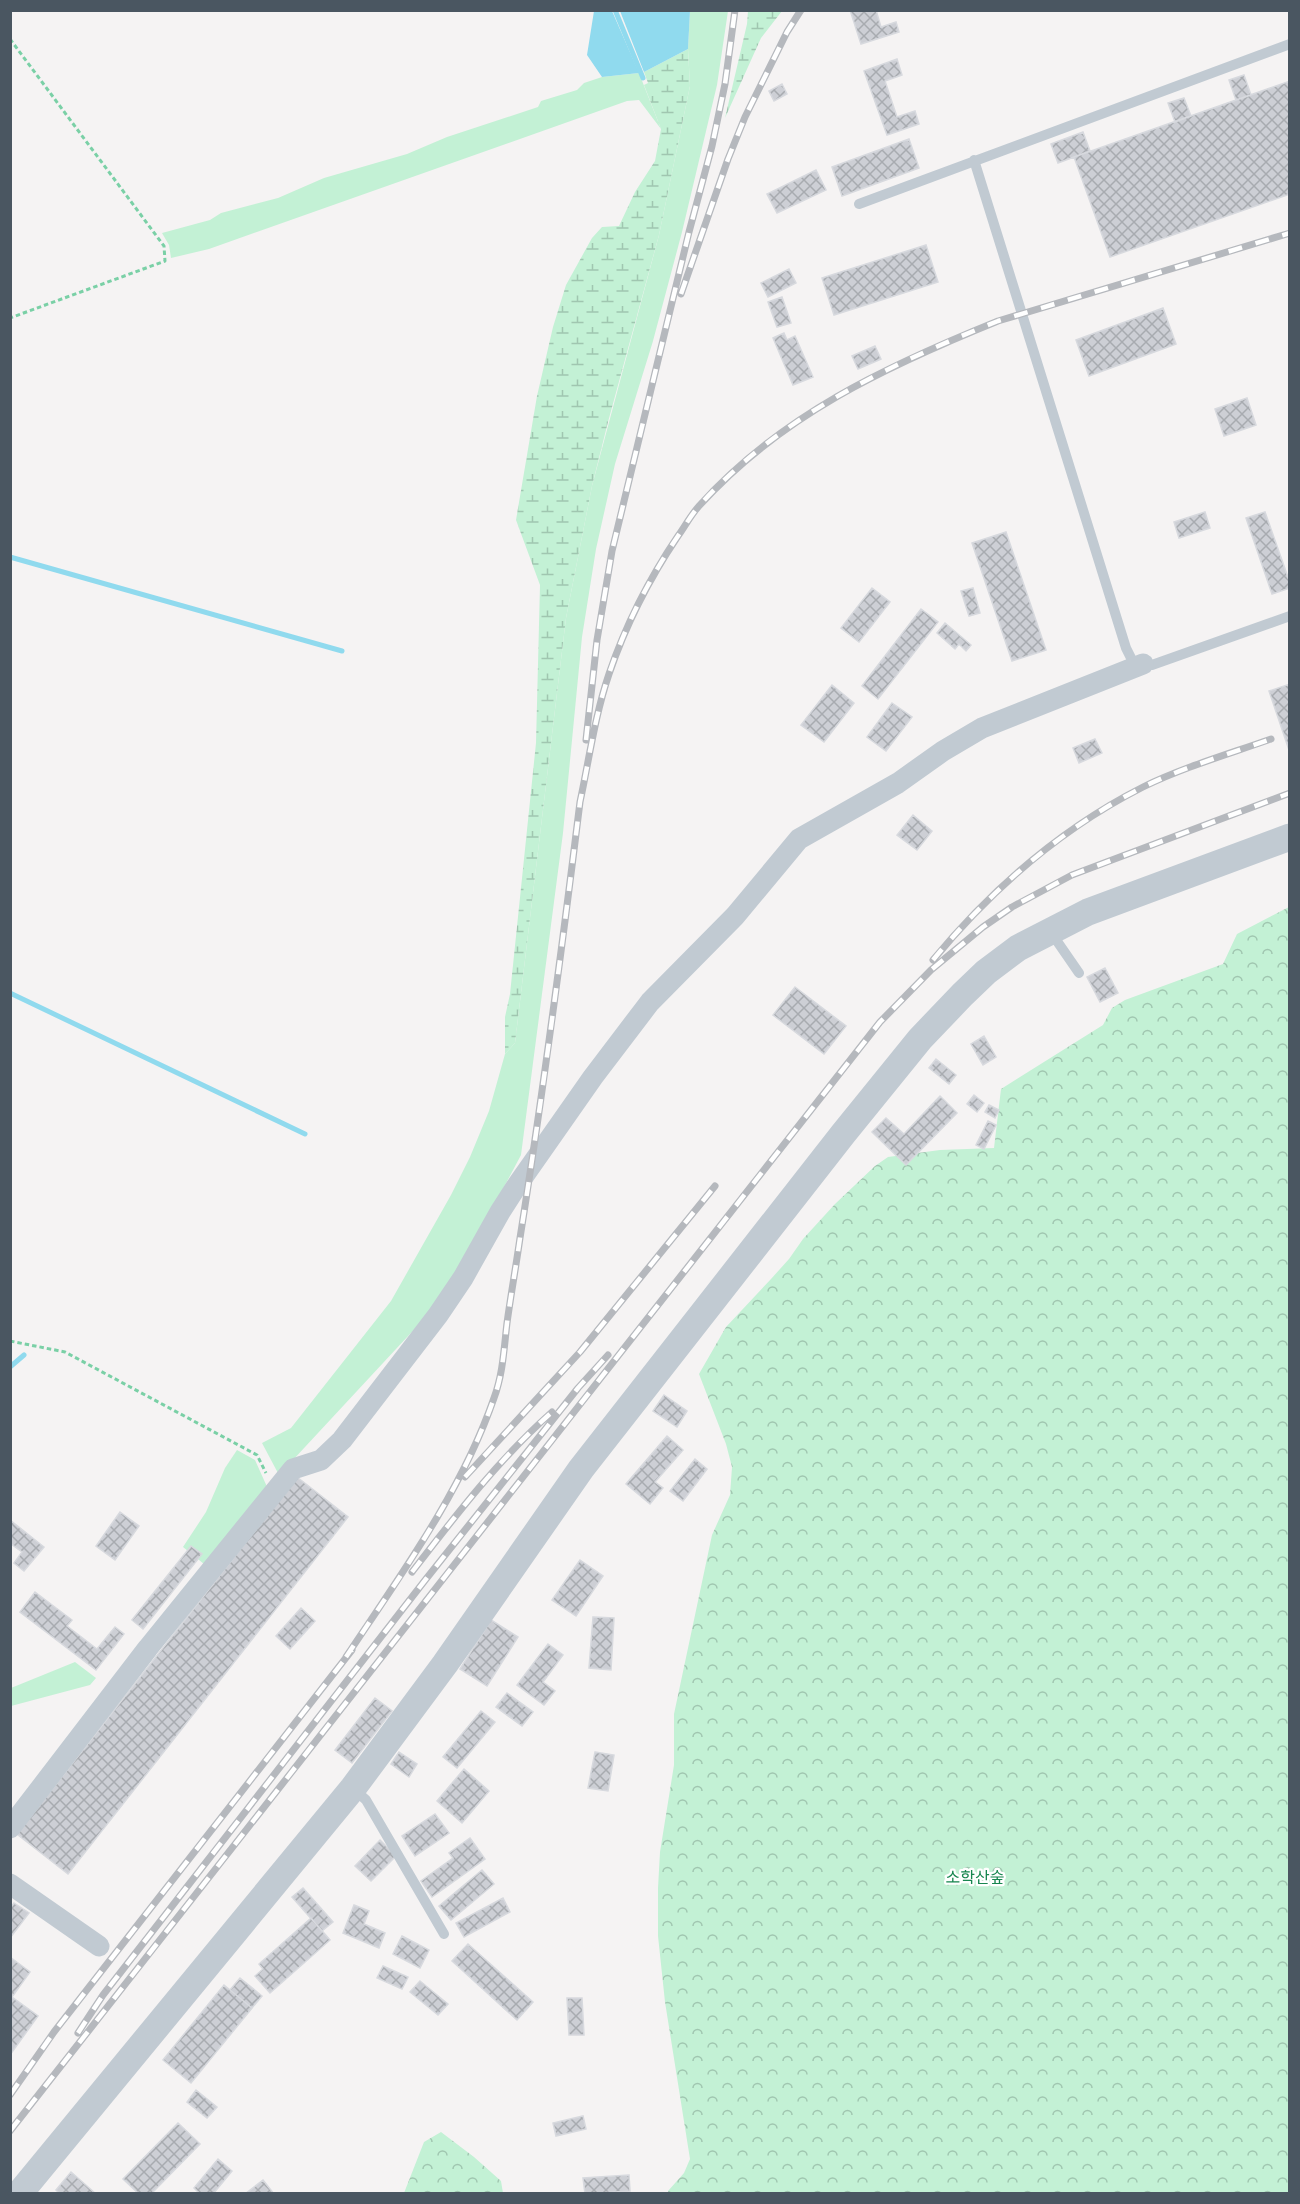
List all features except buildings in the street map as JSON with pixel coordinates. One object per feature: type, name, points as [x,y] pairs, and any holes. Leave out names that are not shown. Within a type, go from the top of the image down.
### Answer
[{"type":"street","points":[[10,1828],[148,1648],[293,1469],[321,1460],[342,1440],[444,1306],[516,1187],[624,1035],[650,1002],[735,916],[799,840],[898,783],[943,751],[982,728],[1143,664]]},
{"type":"street","points":[[19,2193],[353,1788],[445,1664],[485,1603],[581,1469],[920,1039],[962,995],[1002,960],[1050,930],[1138,892],[1290,837]]},
{"type":"street","points":[[10,1884],[99,1946]]},
{"type":"lane","points":[[859,204],[1290,44]]},
{"type":"lane","points":[[974,160],[1126,648],[1132,660],[1152,664],[1290,616]]},
{"type":"lane","points":[[1050,930],[1079,973]]},
{"type":"lane","points":[[353,1788],[366,1800],[444,1934]]},
{"type":"path","points":[[10,39],[164,246],[165,261],[10,318]]},
{"type":"path","points":[[10,1341],[65,1352],[257,1455],[276,1491]]},
{"type":"green space","points":[[690,11],[728,11],[717,85],[682,232],[653,341],[615,464],[596,549],[582,637],[563,833],[521,1155],[481,1230],[435,1307],[279,1475],[262,1443],[291,1428],[391,1301],[470,1157],[489,1111],[505,1054],[515,1043],[566,618],[592,486],[659,235],[690,86],[688,49]]},
{"type":"green space","points":[[748,11],[782,11],[761,38],[725,118],[747,24]]},
{"type":"green space","points":[[688,49],[690,86],[659,235],[592,486],[566,618],[515,1043],[505,1054],[505,1017],[510,994],[536,743],[540,585],[516,520],[537,396],[553,327],[566,285],[592,238],[602,227],[619,226],[635,192],[655,161],[661,129],[644,85],[648,83],[644,72]]},
{"type":"green space","points":[[639,73],[661,129],[639,100],[627,101],[209,249],[171,258],[169,245],[162,233],[210,220],[221,213],[278,198],[324,178],[407,154],[447,137],[538,107],[541,101],[577,90],[584,83],[602,77]]},
{"type":"green space","name":"소학산숲","points":[[1289,907],[1289,2193],[669,2194],[668,2191],[684,2173],[690,2159],[665,2002],[658,1936],[660,1852],[674,1765],[674,1714],[712,1535],[730,1495],[732,1467],[726,1444],[699,1374],[726,1327],[789,1259],[803,1239],[835,1204],[875,1166],[888,1157],[940,1150],[994,1148],[1001,1089],[1103,1025],[1112,1008],[1125,1000],[1223,964],[1237,934]]},
{"type":"green space","points":[[237,1450],[255,1460],[268,1489],[204,1564],[183,1547],[206,1512],[225,1468]]},
{"type":"green space","points":[[75,1662],[96,1678],[90,1685],[11,1706],[11,1688]]},
{"type":"green space","points":[[441,2132],[501,2181],[503,2193],[404,2193],[424,2142]]},
{"type":"water","points":[[594,11],[612,11],[639,73],[602,77],[587,55]]},
{"type":"water","points":[[620,11],[690,11],[688,49],[644,72]]},
{"type":"waterway","points":[[615,10],[643,78]]},
{"type":"waterway","points":[[10,557],[342,651]]},
{"type":"waterway","points":[[10,993],[305,1134]]},
{"type":"waterway","points":[[10,1367],[24,1355]]},
{"type":"railway","points":[[586,740],[597,640],[612,551],[712,146],[725,84],[735,10]]},
{"type":"railway","points":[[681,294],[745,117],[787,32],[801,10]]},
{"type":"railway","points":[[346,1657],[408,1564],[447,1499],[481,1433],[497,1389],[544,1075],[580,802],[596,721],[609,674],[639,602],[688,521],[699,506],[731,474],[765,445],[800,419],[876,375],[998,321],[1290,233]]},
{"type":"railway","points":[[933,960],[955,934],[1004,885],[1056,841],[1084,821],[1143,787],[1190,767],[1271,739]]},
{"type":"railway","points":[[10,2131],[880,1022],[931,970],[983,927],[1012,907],[1072,875],[1290,793]]},
{"type":"railway","points":[[465,1477],[580,1352],[715,1186]]},
{"type":"railway","points":[[78,2033],[103,1995],[426,1579],[578,1388],[608,1355]]},
{"type":"railway","points":[[412,1572],[461,1509],[514,1449],[552,1412]]},
{"type":"railway","points":[[10,2095],[54,2032],[352,1650]]}]
